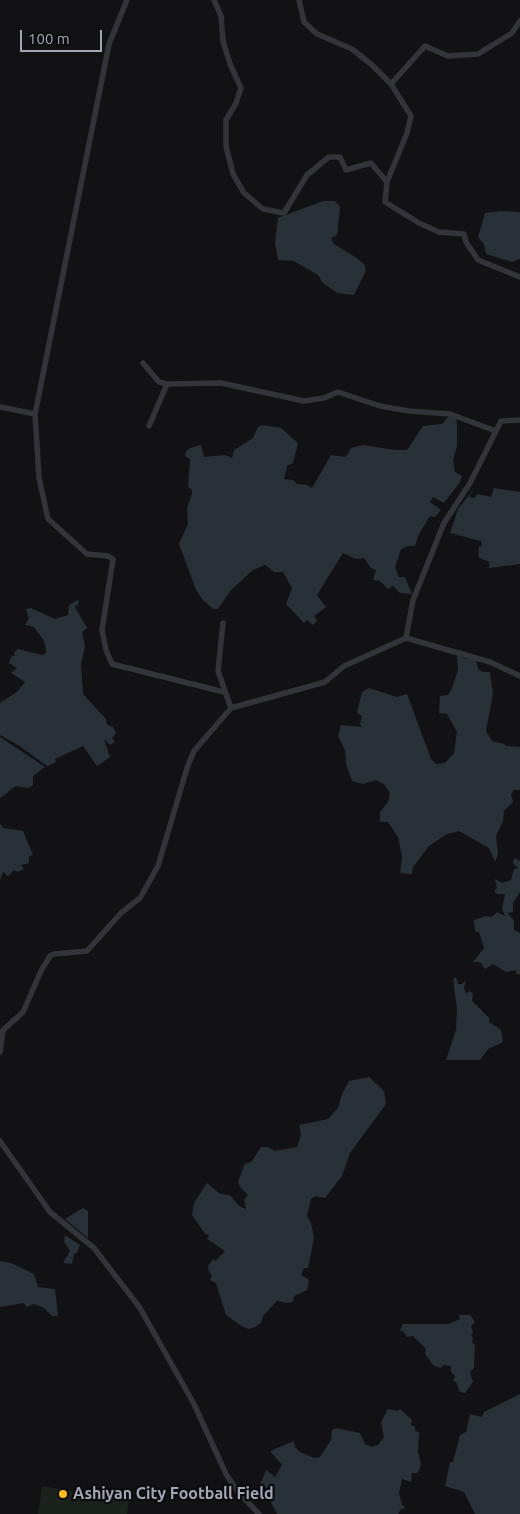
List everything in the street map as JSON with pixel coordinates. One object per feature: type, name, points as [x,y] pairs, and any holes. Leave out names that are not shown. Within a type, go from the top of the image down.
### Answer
[{"type":"street","points":[[127,0],[109,44],[35,414],[39,478],[48,519],[87,554],[108,556],[113,560],[102,630],[106,650],[112,664],[224,692]]},
{"type":"street","points":[[214,0],[221,16],[223,41],[230,64],[235,79],[241,88],[236,103],[226,120],[226,146],[233,174],[244,193],[263,209],[284,213],[307,175],[329,157],[340,158],[346,170],[371,163],[387,182]]},
{"type":"street","points":[[299,0],[304,22],[317,34],[352,49],[391,84],[410,116],[407,133],[387,182],[385,202],[420,224],[439,232],[464,234],[466,242],[478,260],[520,277]]},
{"type":"street","points":[[391,84],[425,46],[448,56],[478,54],[512,33],[520,21]]},
{"type":"street","points":[[143,363],[159,382],[167,384],[220,383],[304,402],[324,398],[338,392],[400,409],[450,414],[496,431]]},
{"type":"street","points":[[149,426],[167,384]]},
{"type":"street","points":[[0,407],[35,414]]},
{"type":"street","points":[[406,638],[413,600],[444,523],[470,483],[501,421],[520,420]]},
{"type":"street","points":[[223,623],[218,671],[231,708]]},
{"type":"street","points":[[0,1052],[2,1032],[23,1012],[40,971],[50,956],[87,951],[120,913],[140,898],[158,866],[187,768],[194,751],[231,708],[325,682],[344,666],[406,638],[490,662],[520,676]]},
{"type":"street","points":[[0,1141],[50,1212],[94,1248],[140,1308],[194,1404],[226,1474],[238,1492],[259,1514]]},
{"type":"shaded area","points":[[323,201],[335,201],[340,207],[337,235],[331,238],[334,244],[364,264],[366,270],[354,295],[337,293],[322,282],[318,275],[294,261],[278,260],[275,243],[278,218]]},
{"type":"shaded area","points":[[501,211],[520,212],[520,259],[512,262],[486,254],[484,244],[478,237],[485,213]]},
{"type":"shaded area","points":[[450,415],[456,417],[457,425],[457,446],[453,461],[455,472],[462,476],[460,482],[444,503],[433,497],[430,502],[441,510],[435,517],[430,516],[419,534],[415,546],[401,549],[395,567],[399,577],[405,577],[412,594],[400,593],[393,586],[388,589],[380,581],[373,580],[376,570],[371,568],[364,558],[356,559],[343,553],[317,595],[326,607],[314,616],[317,621],[313,625],[307,620],[304,623],[286,604],[292,588],[283,572],[274,572],[265,565],[253,570],[231,590],[218,609],[213,609],[203,600],[196,590],[179,544],[188,524],[187,508],[192,494],[192,490],[188,487],[190,459],[185,456],[186,451],[190,448],[201,445],[204,457],[225,455],[232,458],[234,450],[253,438],[258,427],[263,425],[281,428],[298,443],[293,463],[287,466],[284,479],[293,480],[297,484],[307,485],[312,488],[331,455],[346,457],[351,448],[363,445],[407,450],[423,426],[442,424]]},
{"type":"shaded area","points":[[494,488],[520,492],[520,564],[489,568],[489,562],[478,557],[479,547],[482,545],[481,541],[450,533],[458,509],[474,489],[469,497],[474,498],[478,494],[491,497]]},
{"type":"shaded area","points":[[78,600],[79,603],[75,607],[87,628],[82,632],[85,647],[81,663],[83,694],[106,719],[107,725],[113,727],[116,733],[112,738],[115,742],[110,745],[104,739],[110,757],[97,766],[83,746],[55,759],[56,762],[47,766],[18,745],[0,735],[0,703],[17,692],[25,682],[11,673],[17,668],[9,663],[12,656],[15,656],[14,653],[18,649],[42,655],[45,654],[44,641],[34,627],[25,625],[29,618],[26,609],[31,608],[55,619],[68,615],[69,605]]},
{"type":"shaded area","points":[[457,655],[466,659],[476,658],[478,669],[483,672],[490,672],[493,694],[486,731],[492,741],[506,746],[520,747],[520,790],[514,790],[511,794],[513,802],[504,811],[503,821],[496,836],[498,854],[495,862],[489,848],[459,831],[447,834],[429,846],[413,867],[412,874],[400,873],[402,857],[398,837],[388,822],[380,822],[380,812],[388,802],[390,793],[384,784],[376,780],[363,784],[352,781],[346,763],[345,750],[338,736],[341,725],[362,727],[360,724],[362,716],[357,713],[362,692],[369,688],[397,697],[407,694],[431,759],[436,764],[445,763],[454,753],[457,732],[447,714],[439,713],[440,696],[448,695],[452,688],[458,670]]},
{"type":"shaded area","points":[[0,737],[45,767],[33,776],[33,785],[28,788],[16,786],[0,798]]},
{"type":"shaded area","points":[[0,824],[4,828],[23,831],[33,855],[29,856],[29,863],[21,865],[24,869],[18,872],[14,870],[8,876],[3,872],[0,880]]},
{"type":"shaded area","points":[[514,858],[520,861],[520,892],[513,903],[513,912],[508,913],[514,921],[514,930],[520,933],[520,974],[516,974],[516,970],[506,972],[493,964],[485,969],[480,962],[473,962],[484,948],[479,932],[475,931],[474,920],[486,916],[492,917],[497,912],[505,916],[502,909],[505,894],[497,894],[494,891],[497,888],[495,879],[502,883],[511,880],[514,869],[518,868],[513,863]]},
{"type":"shaded area","points":[[456,977],[458,984],[462,984],[466,980],[464,988],[466,994],[469,991],[473,993],[472,1001],[489,1018],[489,1022],[501,1030],[503,1042],[488,1049],[480,1060],[446,1060],[456,1030],[457,1009],[453,979]]},
{"type":"shaded area","points":[[369,1077],[384,1091],[386,1104],[350,1153],[342,1176],[325,1198],[316,1196],[311,1199],[307,1216],[311,1223],[314,1238],[308,1268],[304,1268],[301,1275],[309,1280],[307,1290],[294,1296],[293,1302],[277,1301],[263,1316],[261,1323],[255,1327],[249,1329],[243,1327],[226,1315],[216,1283],[210,1280],[212,1275],[209,1272],[208,1266],[213,1259],[215,1261],[225,1251],[207,1239],[209,1235],[205,1234],[192,1215],[194,1203],[207,1183],[219,1193],[231,1196],[239,1206],[246,1209],[244,1200],[248,1195],[238,1182],[244,1165],[252,1161],[261,1147],[268,1147],[275,1151],[297,1147],[301,1135],[299,1125],[328,1119],[338,1108],[342,1094],[349,1081]]},
{"type":"shaded area","points":[[83,1208],[88,1211],[88,1238],[65,1219]]},
{"type":"shaded area","points":[[65,1235],[80,1245],[77,1253],[74,1254],[72,1264],[63,1263],[70,1251],[64,1242]]},
{"type":"shaded area","points":[[0,1261],[11,1263],[34,1274],[38,1287],[55,1289],[58,1316],[52,1316],[44,1308],[34,1304],[27,1307],[24,1303],[0,1307]]},
{"type":"shaded area","points":[[459,1315],[470,1315],[475,1322],[471,1326],[473,1332],[471,1336],[473,1338],[472,1342],[475,1345],[474,1368],[470,1372],[473,1382],[465,1393],[460,1392],[456,1382],[453,1381],[455,1376],[451,1372],[451,1366],[444,1365],[440,1368],[433,1365],[425,1354],[426,1349],[413,1336],[407,1337],[403,1331],[400,1331],[403,1324],[448,1324],[460,1319]]},
{"type":"shaded area","points":[[520,1394],[520,1514],[475,1514],[464,1492],[445,1486],[450,1462],[453,1462],[460,1435],[466,1432],[470,1414],[482,1417],[484,1412]]},
{"type":"shaded area","points":[[388,1409],[397,1411],[400,1409],[412,1420],[411,1425],[415,1427],[415,1431],[419,1432],[418,1452],[421,1464],[418,1473],[412,1473],[411,1482],[402,1479],[399,1493],[402,1505],[406,1508],[401,1509],[398,1514],[277,1514],[271,1502],[275,1492],[273,1487],[271,1485],[267,1488],[260,1485],[266,1470],[275,1477],[282,1465],[270,1451],[294,1441],[295,1447],[300,1452],[314,1458],[320,1457],[331,1440],[332,1430],[336,1428],[360,1433],[365,1444],[372,1447],[378,1445],[384,1437],[381,1422]]},
{"type":"shaded area","name":"Ashiyan City Football Field","points":[[42,1486],[129,1501],[127,1514],[38,1514]]},
{"type":"place","name":"Ashiyan City Football Field","points":[[63,1494]]}]
